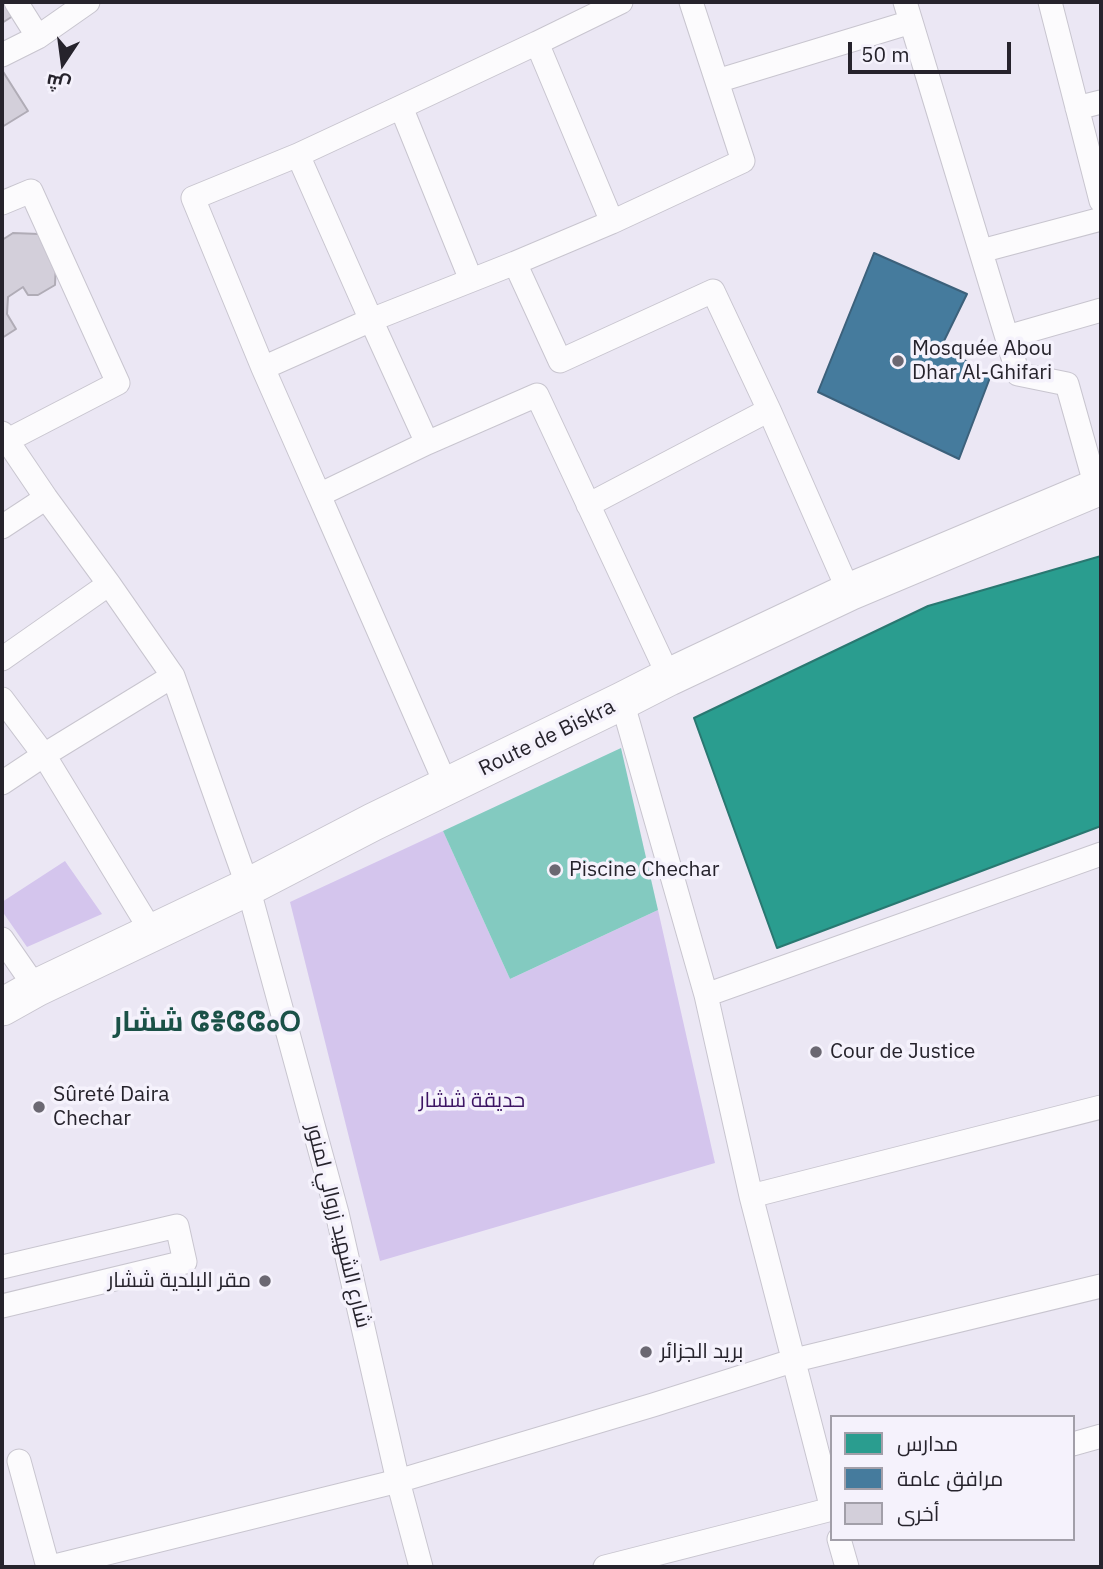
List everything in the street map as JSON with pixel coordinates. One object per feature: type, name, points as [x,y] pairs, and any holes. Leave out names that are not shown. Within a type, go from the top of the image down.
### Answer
[{"type":"main road","name":"Route de Biskra","points":[[2,1007],[668,677],[849,592],[1099,487]]},
{"type":"street","points":[[16,2],[38,37]]},
{"type":"street","points":[[2,55],[38,37],[88,2]]},
{"type":"street","points":[[447,787],[263,368],[193,198],[298,155],[621,2]]},
{"type":"street","points":[[263,368],[371,320],[612,222],[743,161],[691,2]]},
{"type":"street","points":[[1050,2],[1101,201]]},
{"type":"street","points":[[718,81],[908,12],[1018,374],[1067,384],[1099,487]]},
{"type":"street","points":[[537,43],[612,222]]},
{"type":"street","points":[[1077,108],[1101,102]]},
{"type":"street","points":[[401,107],[471,280]]},
{"type":"street","points":[[298,155],[427,443]]},
{"type":"street","points":[[2,203],[31,191],[118,383],[5,437]]},
{"type":"street","points":[[981,251],[1101,219]]},
{"type":"street","points":[[515,263],[560,361],[713,291],[849,592]]},
{"type":"street","points":[[1007,337],[1101,310]]},
{"type":"street","points":[[319,495],[427,443],[537,395],[668,677]]},
{"type":"street","points":[[588,505],[769,410]]},
{"type":"street","name":"شارع الشهيد زروالي لمنور","points":[[5,437],[173,676],[248,887],[337,1213],[398,1481],[421,1567]]},
{"type":"street","points":[[2,527],[46,498]]},
{"type":"street","points":[[2,659],[109,584]]},
{"type":"street","points":[[2,783],[173,676]]},
{"type":"street","points":[[2,699],[44,755],[153,934]]},
{"type":"street","points":[[622,701],[706,995],[751,1196],[830,1501]]},
{"type":"street","points":[[706,995],[1101,853]]},
{"type":"street","points":[[2,939],[36,988]]},
{"type":"street","points":[[751,1196],[1101,1107]]},
{"type":"street","points":[[2,1267],[177,1226],[185,1262],[2,1306]]},
{"type":"street","points":[[19,1461],[49,1567],[125,1558],[398,1481],[795,1360],[1101,1286]]},
{"type":"street","points":[[1075,1443],[1101,1436]]},
{"type":"street","points":[[605,1567],[830,1510]]},
{"type":"street","points":[[840,1541],[847,1567]]},
{"type":"green space","name":"حديقة ششار","points":[[443,831],[510,979],[658,910],[715,1163],[380,1261],[290,902]]},
{"type":"green space","points":[[65,861],[102,914],[27,947],[2,911],[2,902]]},
{"type":"shaded area","name":"Piscine Chechar","points":[[621,748],[658,910],[510,979],[443,831]]},
{"type":"building: مدارس","points":[[1101,556],[1101,826],[777,948],[694,718],[928,606]]},
{"type":"building: مرافق عامة","name":"Mosquée Abou Dhar Al-Ghifari","points":[[874,253],[967,294],[941,347],[991,375],[959,459],[818,392]]},
{"type":"building: أخرى","points":[[2,2],[8,2],[16,14],[2,23]]},
{"type":"building: أخرى","points":[[2,70],[28,111],[2,127]]},
{"type":"building: أخرى","points":[[13,233],[39,234],[56,261],[55,285],[38,295],[28,295],[23,287],[8,297],[7,314],[16,329],[2,338],[2,240]]},
{"type":"place","name":"Mosquée Abou Dhar Al-Ghifari","points":[[898,361]]},
{"type":"place","name":"Piscine Chechar","points":[[555,870]]},
{"type":"place","name":"Cour de Justice","points":[[816,1052]]},
{"type":"place","name":"Sûreté Daira Chechar","points":[[39,1107]]},
{"type":"place","name":"مقر البلدية ششار","points":[[265,1281]]},
{"type":"place","name":"بريد الجزائر","points":[[646,1352]]},
{"type":"district","name":"ششار ⵛⴻⵛⵛⴰⵔ","points":[[207,1023]]}]
